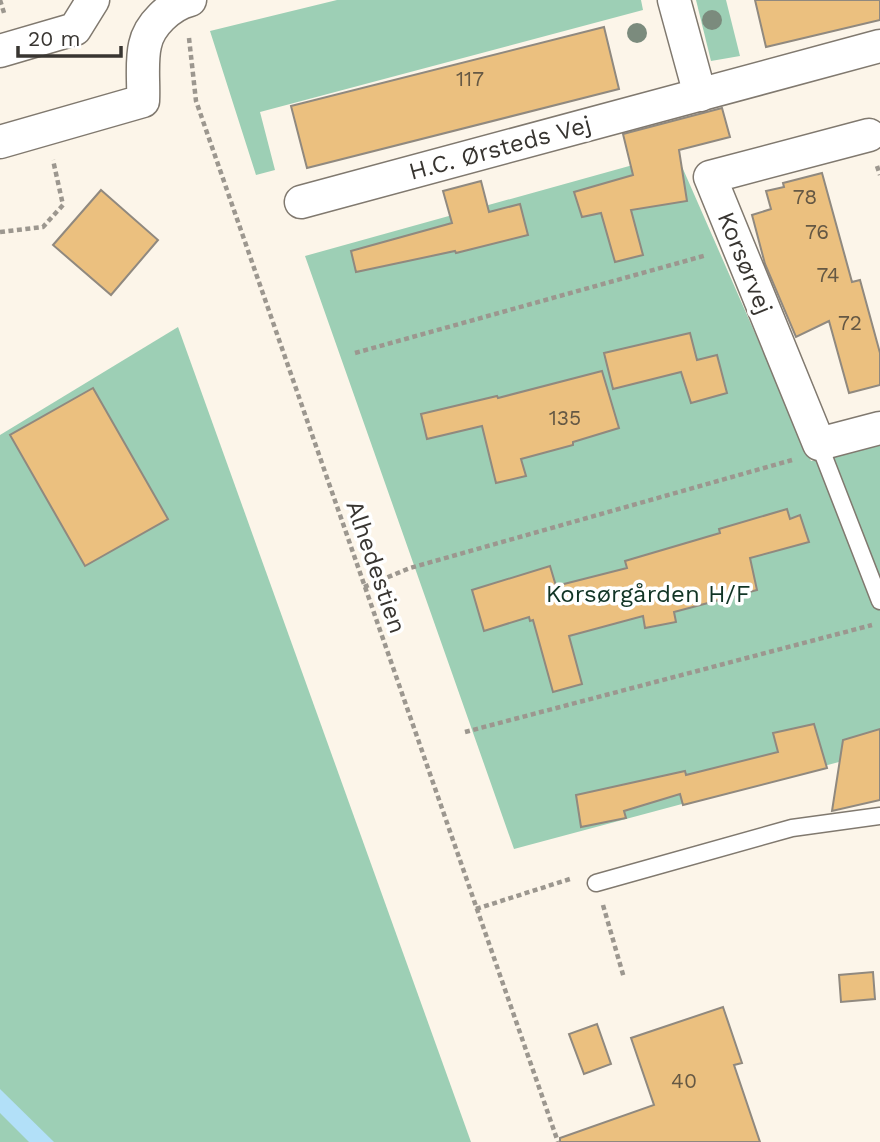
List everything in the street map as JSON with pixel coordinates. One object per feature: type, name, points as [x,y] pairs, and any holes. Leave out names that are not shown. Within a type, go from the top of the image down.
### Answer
[{"type":"street","points":[[0,51],[75,29],[93,0]]},
{"type":"street","points":[[674,0],[700,95]]},
{"type":"street","points":[[0,142],[143,101],[145,44],[155,23],[184,1]]},
{"type":"street","name":"H.C. Ørsteds Vej","points":[[301,202],[880,46]]},
{"type":"street","name":"Korsørvej","points":[[819,444],[710,177],[869,135]]},
{"type":"street","points":[[819,444],[880,428]]},
{"type":"lane","points":[[819,444],[880,601]]},
{"type":"lane","points":[[596,883],[792,828],[880,816]]},
{"type":"path","name":"Alhedestien","points":[[184,1],[195,101],[558,1142]]},
{"type":"path","points":[[0,232],[43,227],[63,205],[46,129]]},
{"type":"path","points":[[355,353],[738,247]]},
{"type":"path","points":[[364,587],[410,568],[801,458],[819,444]]},
{"type":"path","points":[[465,732],[880,623]]},
{"type":"path","points":[[476,909],[587,873],[596,883],[624,978]]},
{"type":"green space","points":[[337,0],[641,0],[643,10],[260,112],[275,170],[256,175],[210,31]]},
{"type":"green space","points":[[696,0],[726,0],[740,56],[711,61]]},
{"type":"green space","name":"Korsørgården H/F","points":[[676,153],[811,461],[880,442],[880,751],[514,849],[305,256]]},
{"type":"green space","points":[[178,327],[471,1142],[0,1142],[0,435]]},
{"type":"water","points":[[0,1089],[54,1142],[29,1142],[0,1113]]},
{"type":"building","points":[[755,0],[880,0],[880,20],[766,47]]},
{"type":"building","points":[[604,27],[619,89],[307,168],[291,106]]},
{"type":"building","points":[[722,108],[730,137],[679,150],[687,201],[631,210],[643,255],[615,262],[601,213],[582,217],[574,192],[633,175],[623,134]]},
{"type":"building","points":[[822,173],[852,282],[860,280],[880,353],[880,385],[849,393],[829,321],[796,337],[765,264],[752,215],[771,209],[766,191],[784,187],[783,183]]},
{"type":"building","points":[[481,181],[489,212],[520,204],[528,235],[456,253],[455,251],[356,272],[351,251],[452,223],[443,191]]},
{"type":"building","points":[[101,190],[158,240],[111,295],[53,245]]},
{"type":"building","points":[[690,333],[697,360],[717,355],[727,393],[691,403],[681,372],[613,389],[604,353]]},
{"type":"building","points":[[602,371],[619,428],[573,442],[573,445],[521,459],[526,476],[496,483],[482,426],[427,439],[421,414],[497,396],[498,398]]},
{"type":"building","points":[[93,388],[168,519],[85,566],[10,435]]},
{"type":"building","points":[[787,509],[790,519],[800,515],[809,542],[750,558],[757,590],[674,612],[676,622],[645,628],[643,616],[569,636],[582,684],[553,692],[533,620],[530,621],[529,617],[484,631],[472,590],[550,566],[556,586],[627,568],[625,561],[720,533],[719,529]]},
{"type":"building","points":[[814,724],[827,768],[683,805],[680,794],[624,811],[626,818],[581,827],[576,795],[685,771],[686,775],[778,752],[773,733]]},
{"type":"building","points":[[880,729],[880,800],[832,811],[843,740]]},
{"type":"building","points":[[873,972],[875,999],[841,1002],[839,975]]},
{"type":"building","points":[[723,1007],[742,1063],[734,1065],[760,1142],[560,1142],[560,1138],[654,1105],[631,1038]]},
{"type":"building","points":[[597,1024],[611,1064],[584,1074],[569,1034]]}]
